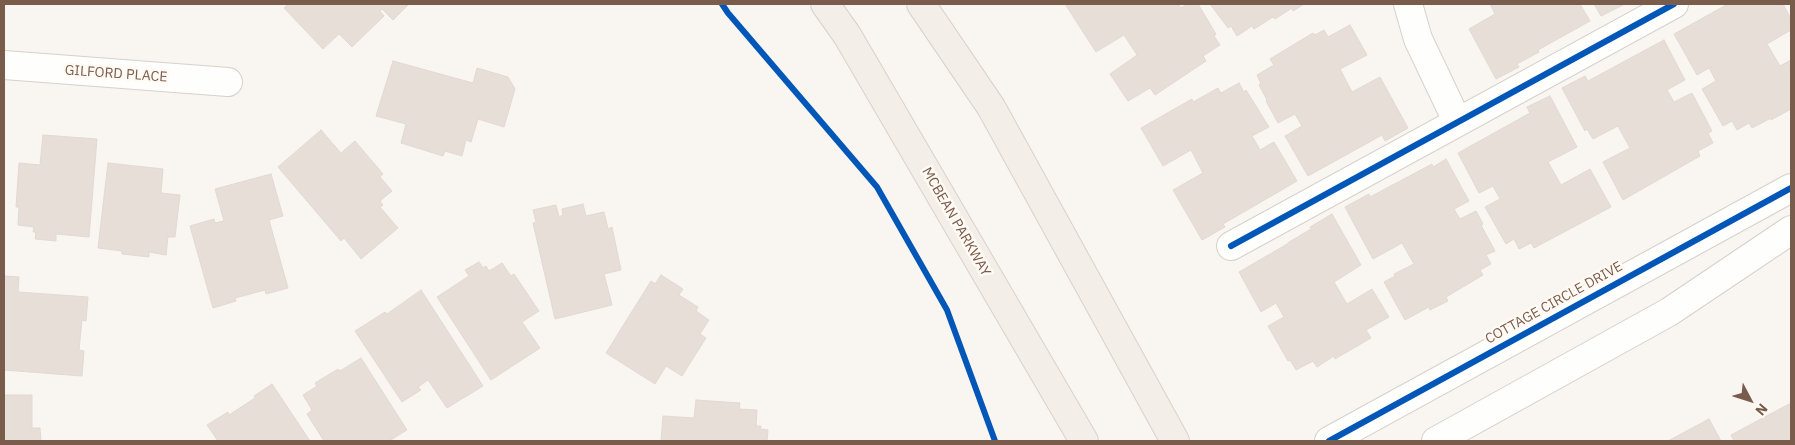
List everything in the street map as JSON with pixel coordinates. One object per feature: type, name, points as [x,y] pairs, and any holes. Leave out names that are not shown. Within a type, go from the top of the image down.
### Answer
[{"type":"main road","name":"MCBEAN PARKWAY","points":[[825,4],[852,43],[1084,441]]},
{"type":"main road","points":[[922,4],[991,107],[1175,441]]},
{"type":"street","points":[[1408,4],[1418,39],[1457,122]]},
{"type":"street","points":[[1231,246],[1674,4]]},
{"type":"street","name":"GILFORD PLACE","points":[[4,65],[228,82]]},
{"type":"street","name":"COTTAGE CIRCLE DRIVE","points":[[1329,441],[1791,188]]},
{"type":"street","points":[[1436,441],[1669,312],[1791,230]]},
{"type":"building","points":[[288,4],[409,4],[393,20],[382,9],[380,11],[384,16],[352,47],[339,34],[323,49],[284,8]]},
{"type":"building","points":[[1065,4],[1178,4],[1181,8],[1187,4],[1198,4],[1216,34],[1214,36],[1220,45],[1203,56],[1206,61],[1155,95],[1150,88],[1128,101],[1110,74],[1137,55],[1124,35],[1096,52]]},
{"type":"building","points":[[1210,4],[1304,4],[1293,11],[1292,8],[1275,19],[1273,17],[1254,29],[1252,26],[1237,36],[1231,26],[1228,28]]},
{"type":"building","points":[[1490,4],[1580,4],[1590,21],[1538,50],[1539,52],[1517,64],[1519,67],[1496,79],[1469,29],[1495,14]]},
{"type":"building","points":[[1594,4],[1625,4],[1601,16]]},
{"type":"building","points":[[1728,4],[1783,4],[1791,19],[1791,30],[1767,44],[1780,66],[1791,60],[1791,109],[1752,128],[1749,123],[1737,130],[1732,121],[1723,126],[1702,89],[1716,81],[1709,68],[1697,75],[1674,34]]},
{"type":"building","points":[[1350,25],[1367,55],[1340,69],[1352,92],[1380,77],[1408,128],[1385,141],[1382,135],[1308,176],[1285,136],[1302,126],[1295,114],[1278,123],[1259,85],[1261,84],[1257,75],[1274,65],[1270,59],[1313,33],[1315,35],[1324,30],[1328,37]]},
{"type":"building","points":[[1664,40],[1685,80],[1667,90],[1674,102],[1692,93],[1712,131],[1708,133],[1713,143],[1698,151],[1700,156],[1623,200],[1603,162],[1630,148],[1618,126],[1593,139],[1587,129],[1585,131],[1562,88],[1585,76],[1588,81]]},
{"type":"building","points":[[393,61],[473,83],[477,68],[508,77],[515,89],[504,127],[478,119],[471,142],[466,140],[462,156],[445,151],[443,156],[401,143],[406,124],[376,116]]},
{"type":"building","points":[[1239,83],[1244,92],[1246,90],[1269,127],[1252,136],[1260,150],[1274,142],[1297,181],[1223,224],[1225,227],[1202,240],[1173,190],[1203,173],[1191,150],[1163,166],[1141,128],[1192,99],[1193,102],[1218,88],[1221,93]]},
{"type":"building","points":[[1550,96],[1577,147],[1548,162],[1561,185],[1590,169],[1611,207],[1534,248],[1531,243],[1519,249],[1514,239],[1506,244],[1485,207],[1500,199],[1493,186],[1479,193],[1458,153],[1530,113],[1527,107]]},
{"type":"building","points":[[321,130],[341,153],[355,141],[383,174],[380,177],[392,191],[380,201],[383,205],[380,207],[398,228],[361,259],[344,238],[341,241],[278,167]]},
{"type":"building","points":[[43,135],[97,139],[89,237],[56,234],[56,241],[35,239],[36,232],[33,232],[34,227],[18,225],[19,207],[16,207],[19,163],[40,165]]},
{"type":"building","points":[[1446,159],[1469,201],[1454,209],[1460,219],[1476,211],[1495,251],[1486,255],[1491,264],[1480,270],[1483,275],[1446,297],[1448,301],[1430,310],[1429,307],[1405,320],[1384,282],[1395,276],[1394,274],[1414,264],[1402,243],[1373,259],[1345,207],[1369,194],[1370,197],[1432,164],[1433,167]]},
{"type":"building","points":[[108,163],[163,169],[161,193],[180,195],[175,237],[168,237],[166,255],[149,252],[149,257],[122,254],[122,251],[98,248]]},
{"type":"building","points":[[271,174],[283,216],[269,220],[288,288],[266,294],[265,290],[235,298],[236,301],[213,308],[190,226],[214,219],[215,223],[224,221],[215,189]]},
{"type":"building","points":[[583,204],[586,216],[604,212],[608,229],[612,227],[621,270],[604,274],[612,305],[555,319],[533,223],[536,222],[533,210],[556,205],[559,217],[563,215],[562,209]]},
{"type":"building","points":[[1332,214],[1361,265],[1334,282],[1347,304],[1372,289],[1389,317],[1366,330],[1371,338],[1335,359],[1334,356],[1317,367],[1313,361],[1296,370],[1290,360],[1288,361],[1268,326],[1284,317],[1276,303],[1261,312],[1239,272],[1289,243],[1311,229],[1310,227]]},
{"type":"building","points":[[479,262],[483,268],[486,266],[489,271],[502,263],[511,276],[514,274],[539,311],[522,322],[540,348],[491,380],[437,297],[469,276],[465,270]]},
{"type":"building","points":[[661,275],[683,289],[679,295],[698,307],[696,311],[709,320],[700,334],[706,338],[682,376],[666,366],[655,384],[606,353],[651,281],[655,284]]},
{"type":"building","points":[[4,276],[19,277],[18,292],[88,297],[86,321],[82,320],[79,350],[84,351],[82,376],[4,370]]},
{"type":"building","points":[[421,290],[483,386],[447,408],[428,380],[418,387],[421,390],[402,402],[355,331],[385,312],[387,314]]},
{"type":"building","points":[[361,358],[407,430],[389,441],[324,441],[307,414],[312,410],[303,395],[317,386],[315,383]]},
{"type":"building","points":[[272,384],[310,441],[218,441],[207,425],[228,412],[229,415]]},
{"type":"building","points":[[4,395],[32,395],[32,428],[40,428],[41,441],[4,441]]},
{"type":"building","points":[[696,400],[740,403],[739,409],[757,410],[756,426],[761,426],[760,429],[768,430],[767,441],[661,441],[663,416],[694,418]]},
{"type":"building","points":[[1789,404],[1791,407],[1791,441],[1734,441],[1731,435]]},
{"type":"building","points":[[1709,419],[1721,441],[1668,441]]},
{"type":"cycle path","points":[[722,4],[877,187],[947,310],[995,441]]},
{"type":"cycle path","points":[[1231,246],[1674,4]]},
{"type":"cycle path","points":[[1329,441],[1791,188]]}]
